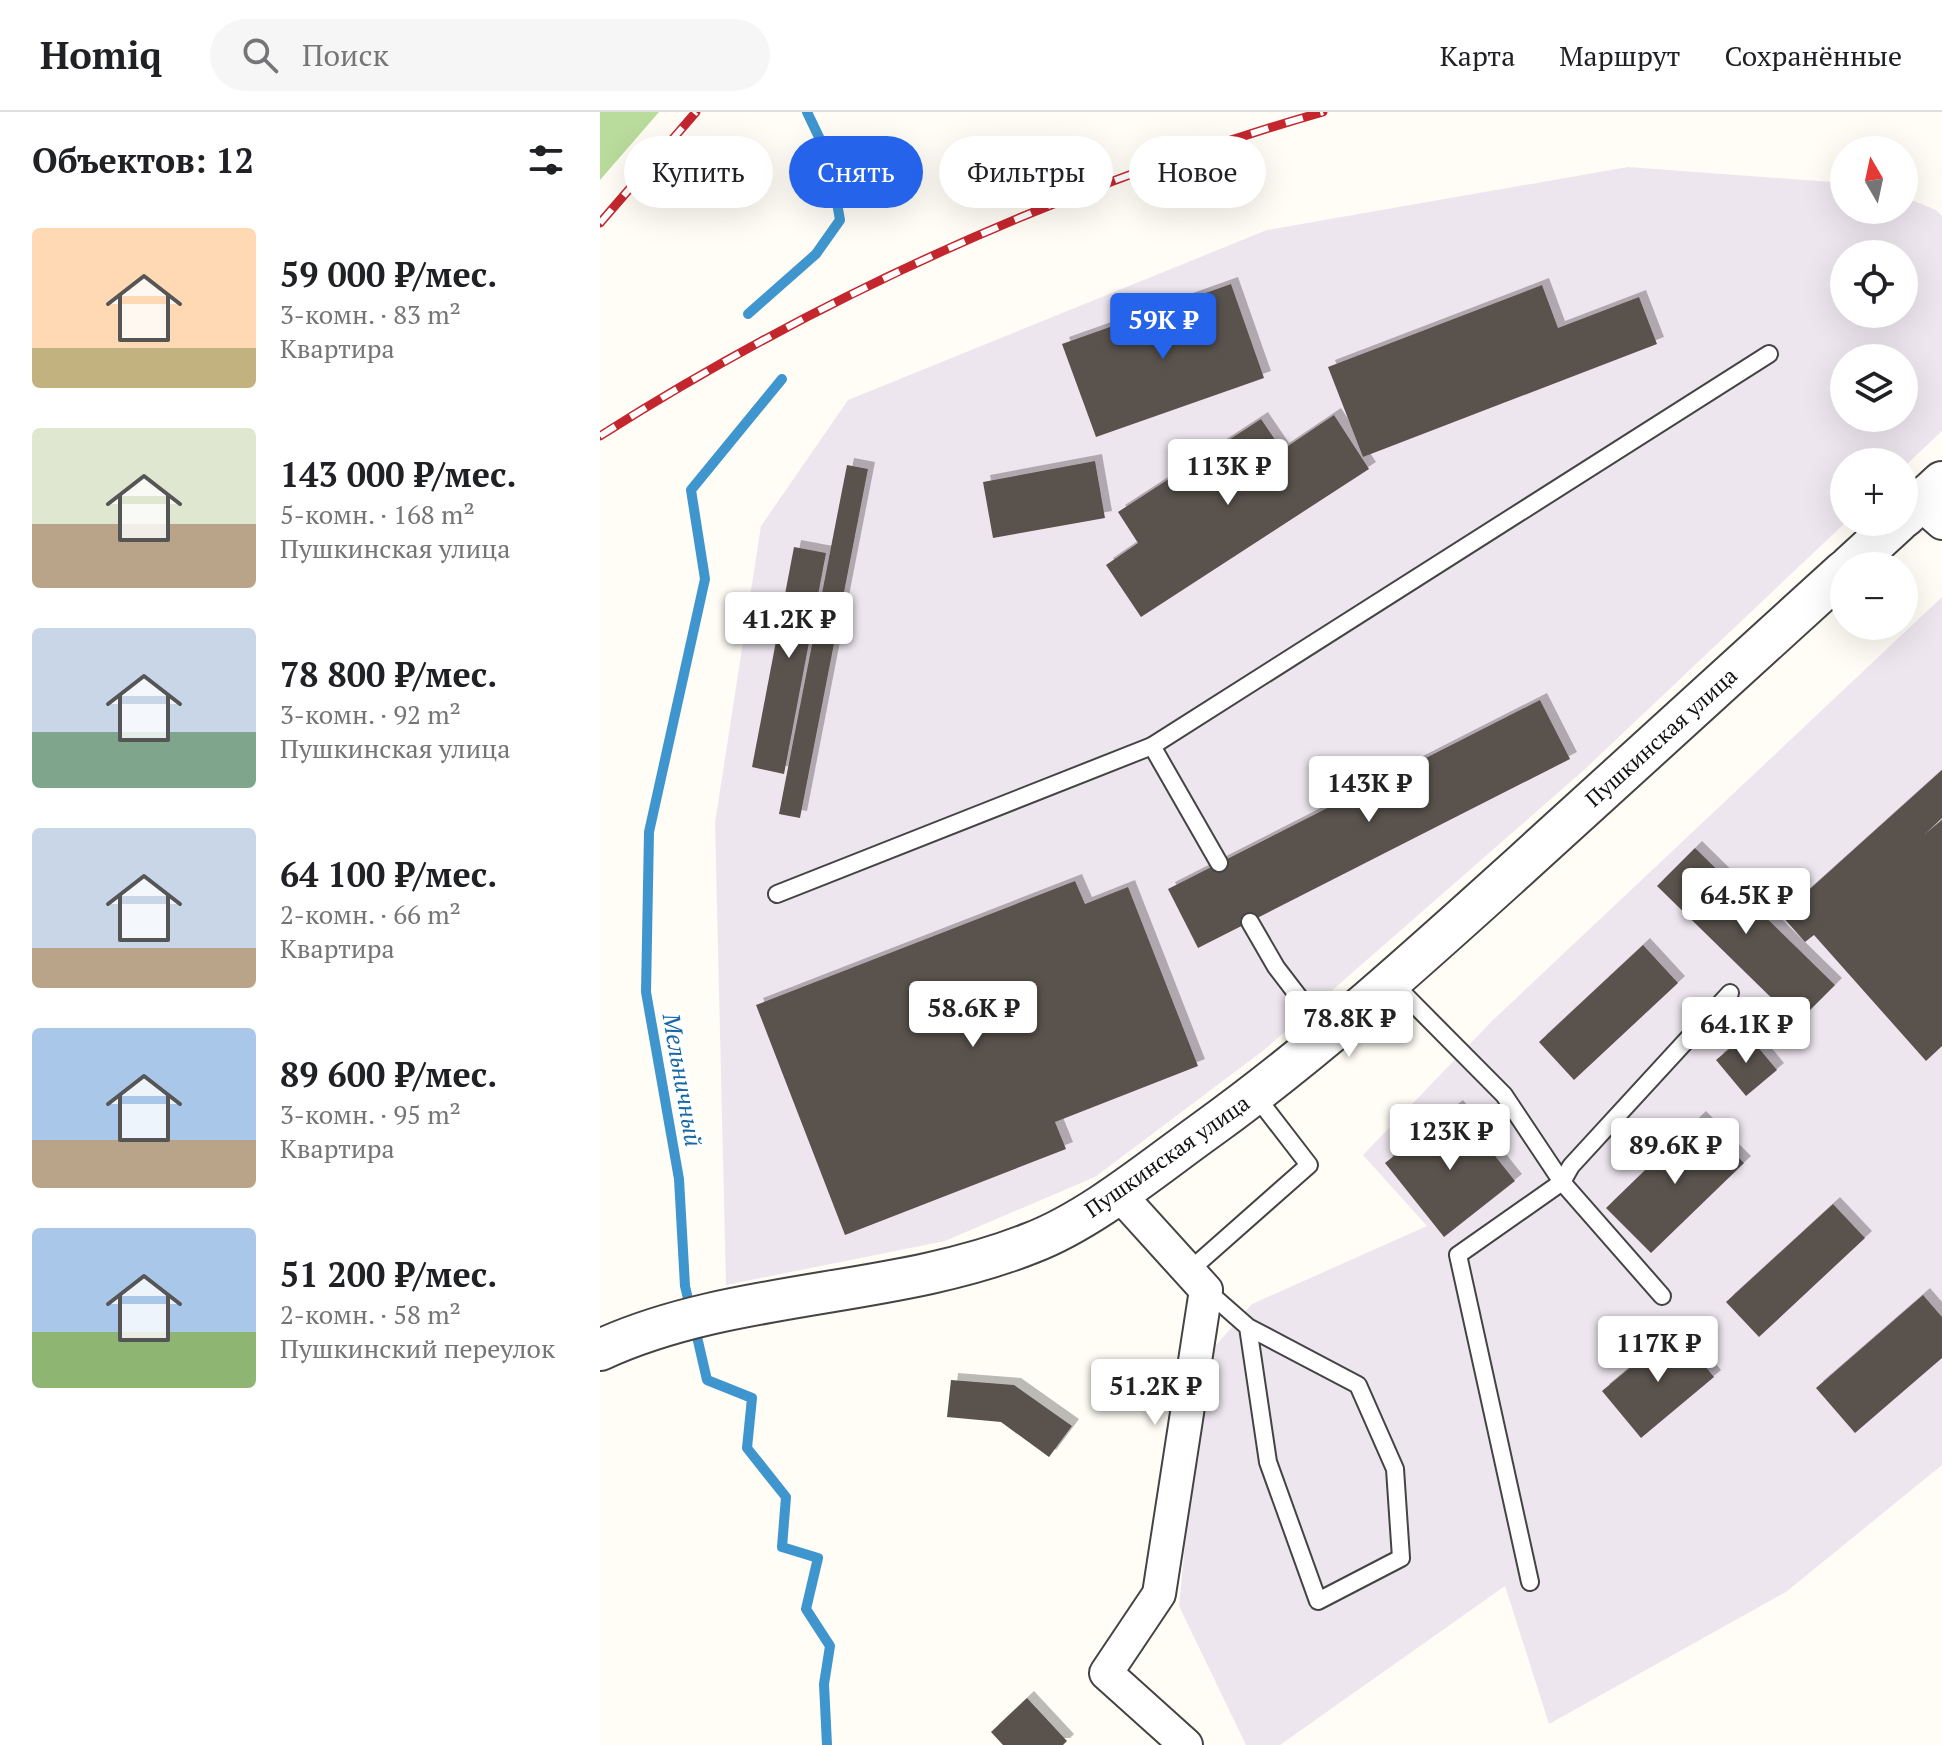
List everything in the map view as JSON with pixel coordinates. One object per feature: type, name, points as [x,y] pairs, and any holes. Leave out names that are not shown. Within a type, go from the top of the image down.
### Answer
[{"type":"street","points":[[1867,552],[1921,509]]},
{"type":"street","name":"Пушкинская улица","points":[[600,1350],[658,1329],[726,1312],[942,1273],[1035,1242],[1118,1193],[1255,1095],[1392,982],[1830,584]]},
{"type":"street","points":[[1118,1193],[1198,1281],[1193,1358],[1159,1594],[1106,1673],[1186,1745]]},
{"type":"lane","points":[[777,894],[1152,746],[1769,354]]},
{"type":"lane","points":[[1152,746],[1219,863]]},
{"type":"lane","points":[[1250,922],[1276,967],[1328,1035]]},
{"type":"lane","points":[[1392,982],[1504,1095],[1562,1182],[1662,1296]]},
{"type":"lane","points":[[1530,1582],[1458,1255],[1562,1182],[1571,1166],[1730,993]]},
{"type":"lane","points":[[1248,1327],[1268,1462],[1318,1601],[1401,1558],[1395,1469],[1358,1385],[1248,1327],[1198,1281],[1309,1165],[1255,1095]]},
{"type":"shaded area","points":[[1628,167],[1830,182],[1830,224],[1918,224],[1918,203],[1942,216],[1942,431],[1918,454],[1918,448],[1830,448],[1831,536],[1584,770],[1264,1050],[1095,1177],[945,1241],[726,1285],[715,823],[761,526],[848,400],[1267,230]]},
{"type":"shaded area","points":[[1942,597],[1942,1465],[1786,1592],[1549,1724],[1505,1586],[1280,1745],[1246,1745],[1179,1606],[1203,1360],[1252,1304],[1427,1226],[1363,1155],[1492,1021],[1896,640],[1918,640],[1918,620]]},
{"type":"green space","points":[[600,112],[659,112],[638,136],[624,136],[624,152],[600,180]]},
{"type":"building","points":[[1231,284],[1264,378],[1096,437],[1062,344]]},
{"type":"building","points":[[1542,285],[1558,328],[1639,297],[1657,344],[1363,457],[1328,367]]},
{"type":"building","points":[[1334,415],[1369,469],[1141,617],[1106,565],[1138,543],[1118,512],[1261,419],[1282,450]]},
{"type":"building","points":[[1095,461],[1105,518],[993,538],[983,482]]},
{"type":"building","points":[[847,465],[868,469],[800,818],[779,814]]},
{"type":"building","points":[[794,547],[826,553],[784,774],[752,767]]},
{"type":"building","points":[[1540,700],[1570,759],[1198,948],[1168,889]]},
{"type":"building","points":[[1942,770],[1942,818],[1925,834],[1942,820],[1942,1046],[1926,1061],[1814,935],[1805,942],[1781,915]]},
{"type":"building","points":[[1695,848],[1835,985],[1797,1023],[1657,886]]},
{"type":"building","points":[[1075,881],[1085,904],[1128,887],[1198,1066],[1055,1122],[1066,1149],[845,1235],[756,1005]]},
{"type":"building","points":[[1643,945],[1678,983],[1574,1080],[1539,1042]]},
{"type":"building","points":[[1747,1034],[1777,1070],[1746,1096],[1716,1060]]},
{"type":"building","points":[[1456,1107],[1515,1181],[1444,1237],[1385,1163]]},
{"type":"building","points":[[1699,1118],[1744,1163],[1651,1253],[1606,1208]]},
{"type":"building","points":[[1833,1204],[1865,1238],[1759,1337],[1726,1302]]},
{"type":"building","points":[[1923,1295],[1942,1317],[1942,1358],[1855,1433],[1816,1388]]},
{"type":"building","points":[[1675,1330],[1714,1377],[1641,1438],[1602,1391]]},
{"type":"building","points":[[951,1380],[1014,1385],[1072,1426],[1049,1457],[1001,1422],[947,1417]]},
{"type":"building","points":[[1027,1698],[1067,1741],[1063,1745],[1003,1745],[991,1732]]},
{"type":"waterway","points":[[748,314],[816,254],[840,220],[829,158],[807,112]]},
{"type":"waterway","name":"Мельничный","points":[[691,1312],[685,1286],[679,1179],[646,992],[649,832],[705,579],[691,490],[782,379]]},
{"type":"waterway","name":"Мельничный","points":[[695,1328],[707,1380],[752,1398],[747,1448],[786,1497],[782,1547],[818,1558],[806,1609],[830,1646],[824,1684],[827,1745]]},
{"type":"railway","points":[[600,223],[696,112]]},
{"type":"railway","points":[[600,436],[771,336],[950,248],[1134,173],[1323,112]]}]
